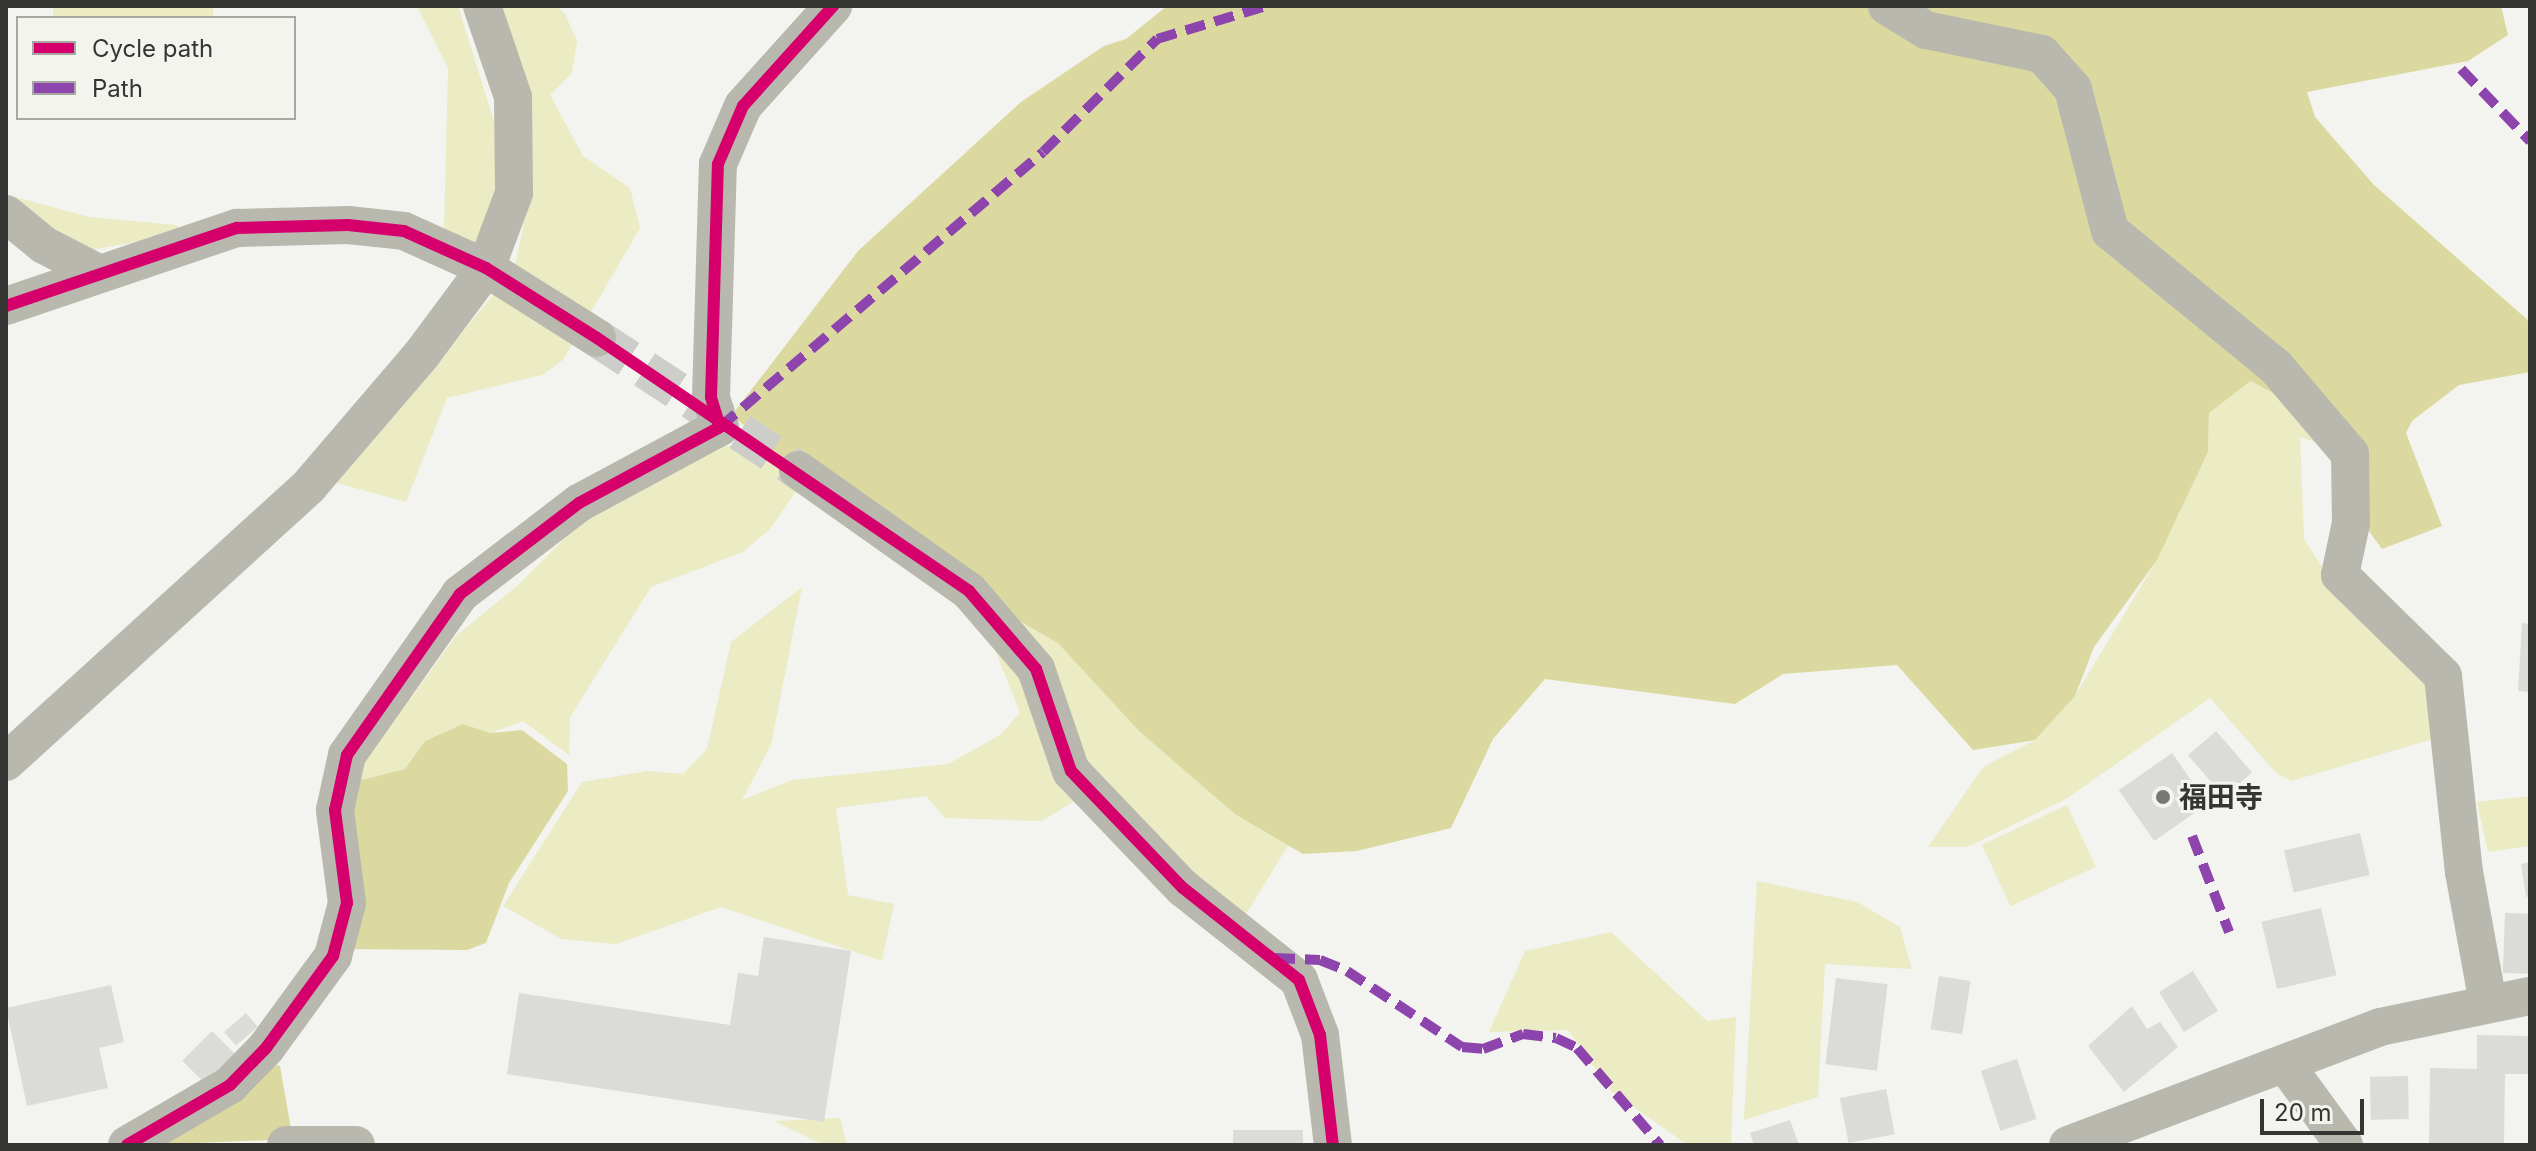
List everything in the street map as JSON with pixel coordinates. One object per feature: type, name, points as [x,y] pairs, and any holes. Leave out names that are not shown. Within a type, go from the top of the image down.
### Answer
[{"type":"street","points":[[6,762],[309,486],[422,354],[486,268],[514,193],[513,97],[482,6]]},
{"type":"street","points":[[127,1145],[230,1085],[266,1048],[333,956],[347,903],[335,810],[347,755],[460,594],[579,503],[720,427],[711,397],[718,164],[743,106],[833,6]]},
{"type":"street","points":[[1887,6],[1926,30],[2042,54],[2073,89],[2110,231],[2276,367],[2350,454],[2351,523],[2340,575],[2443,676],[2464,872],[2488,1003]]},
{"type":"street","points":[[6,214],[44,245],[96,272]]},
{"type":"street","points":[[6,306],[96,272],[237,228],[348,225],[404,231],[486,268],[597,338]]},
{"type":"street","points":[[798,470],[969,591],[1036,669],[1071,771],[1183,888],[1299,980],[1320,1035],[1333,1145]]},
{"type":"street","points":[[2068,1145],[2380,1027],[2530,996]]},
{"type":"street","points":[[2285,1064],[2344,1145]]},
{"type":"street","points":[[286,1145],[356,1145]]},
{"type":"green space","points":[[53,6],[213,6],[213,16],[53,16]]},
{"type":"green space","points":[[417,6],[458,6],[497,131],[492,252],[444,230],[448,68]]},
{"type":"green space","points":[[495,6],[556,6],[565,14],[577,41],[572,73],[550,95],[583,156],[630,188],[640,228],[563,360],[542,375],[447,398],[406,502],[337,483],[514,270],[529,200]]},
{"type":"green space","points":[[6,180],[8,195],[89,217],[176,225],[188,233],[85,251],[6,207]]},
{"type":"green space","points":[[2252,381],[2305,410],[2350,454],[2300,437],[2304,539],[2327,575],[2432,691],[2433,739],[2291,781],[2276,773],[2210,698],[2066,799],[1967,847],[1928,847],[1983,767],[2035,740],[2075,696],[2157,560],[2208,452],[2209,413]]},
{"type":"green space","points":[[715,444],[758,452],[801,484],[770,529],[743,552],[651,587],[570,717],[569,755],[523,721],[490,733],[463,724],[425,741],[405,769],[350,783],[386,712],[412,697],[456,636],[518,585],[595,508]]},
{"type":"green space","points":[[802,587],[771,745],[742,800],[792,780],[948,764],[1000,735],[1020,713],[996,652],[1021,676],[993,607],[1058,643],[1289,844],[1238,927],[1079,798],[1042,821],[945,818],[926,796],[836,808],[848,895],[894,904],[882,961],[721,907],[616,944],[561,939],[503,906],[582,782],[648,771],[683,774],[707,749],[731,642]]},
{"type":"green space","points":[[2530,796],[2530,846],[2488,852],[2477,802]]},
{"type":"green space","points":[[2067,805],[2096,867],[2011,906],[1982,845]]},
{"type":"green space","points":[[1757,881],[1857,902],[1900,927],[1912,969],[1825,964],[1818,1097],[1744,1120]]},
{"type":"green space","points":[[1611,932],[1707,1021],[1736,1017],[1731,1145],[1686,1144],[1611,1091],[1568,1030],[1489,1032],[1525,951]]},
{"type":"green space","points":[[840,1118],[847,1145],[824,1145],[774,1121]]},
{"type":"shaded area","points":[[1167,6],[2501,6],[2508,35],[2468,61],[2307,92],[2315,117],[2374,185],[2530,322],[2530,372],[2459,385],[2412,421],[2406,433],[2442,526],[2382,549],[2351,507],[2319,418],[2251,381],[2209,413],[2208,452],[2157,560],[2094,647],[2075,696],[2035,740],[1973,750],[1897,665],[1783,674],[1735,704],[1545,679],[1493,739],[1451,828],[1357,851],[1303,854],[1235,814],[1139,731],[1058,643],[891,549],[732,415],[858,251],[1021,102],[1104,46],[1126,39]]},
{"type":"shaded area","points":[[463,724],[490,733],[522,730],[567,764],[568,791],[509,883],[486,943],[467,950],[344,949],[350,783],[405,769],[425,741]]},
{"type":"shaded area","points":[[267,1061],[280,1066],[291,1129],[270,1140],[145,1145]]},
{"type":"building","points":[[2522,623],[2530,624],[2530,692],[2518,691]]},
{"type":"building","points":[[2216,731],[2252,773],[2224,797],[2188,755]]},
{"type":"building","name":"福田寺","points":[[2172,753],[2208,804],[2154,841],[2119,790]]},
{"type":"building","points":[[2360,833],[2370,875],[2294,892],[2284,851]]},
{"type":"building","points":[[2530,862],[2530,896],[2526,897],[2521,864]]},
{"type":"building","points":[[2321,908],[2337,975],[2277,989],[2262,922]]},
{"type":"building","points":[[2505,913],[2530,914],[2528,974],[2503,973]]},
{"type":"building","points":[[764,937],[851,951],[824,1122],[507,1074],[519,993],[730,1025],[738,973],[758,976]]},
{"type":"building","points":[[2193,971],[2218,1011],[2184,1032],[2159,992]]},
{"type":"building","points":[[1939,976],[1971,981],[1962,1034],[1931,1029]]},
{"type":"building","points":[[1836,978],[1888,984],[1877,1071],[1825,1064]]},
{"type":"building","points":[[111,985],[124,1042],[99,1048],[108,1088],[27,1106],[6,1008]]},
{"type":"building","points":[[2132,1006],[2147,1029],[2160,1022],[2178,1047],[2124,1092],[2088,1046]]},
{"type":"building","points":[[246,1013],[258,1027],[236,1046],[224,1032]]},
{"type":"building","points":[[212,1031],[235,1054],[206,1084],[182,1061]]},
{"type":"building","points":[[2477,1035],[2530,1036],[2530,1074],[2505,1074],[2504,1145],[2429,1145],[2430,1068],[2477,1069]]},
{"type":"building","points":[[2017,1059],[2036,1119],[2000,1131],[1981,1071]]},
{"type":"building","points":[[2408,1076],[2409,1119],[2371,1120],[2370,1077]]},
{"type":"building","points":[[1886,1089],[1895,1134],[1849,1143],[1840,1098]]},
{"type":"building","points":[[1790,1120],[1799,1145],[1754,1145],[1750,1133]]},
{"type":"building","points":[[1233,1130],[1303,1130],[1303,1145],[1233,1145]]},
{"type":"tunnel","points":[[597,338],[798,470]]},
{"type":"marked path","points":[[720,427],[1043,152],[1157,39],[1266,6]]},
{"type":"marked path","points":[[2461,69],[2530,141]]},
{"type":"marked path","points":[[2192,836],[2229,932]]},
{"type":"marked path","points":[[1275,958],[1320,960],[1347,971],[1462,1047],[1483,1049],[1523,1034],[1556,1038],[1577,1048],[1660,1145]]},
{"type":"cycle path","points":[[127,1145],[230,1085],[266,1048],[333,956],[347,903],[335,810],[347,755],[460,594],[579,503],[720,427],[711,397],[718,164],[743,106],[833,6]]},
{"type":"cycle path","points":[[6,306],[237,228],[348,225],[404,231],[486,268],[597,338],[969,591],[1036,669],[1071,771],[1183,888],[1299,980],[1320,1035],[1333,1145]]},
{"type":"place","name":"福田寺","points":[[2163,797]]}]
